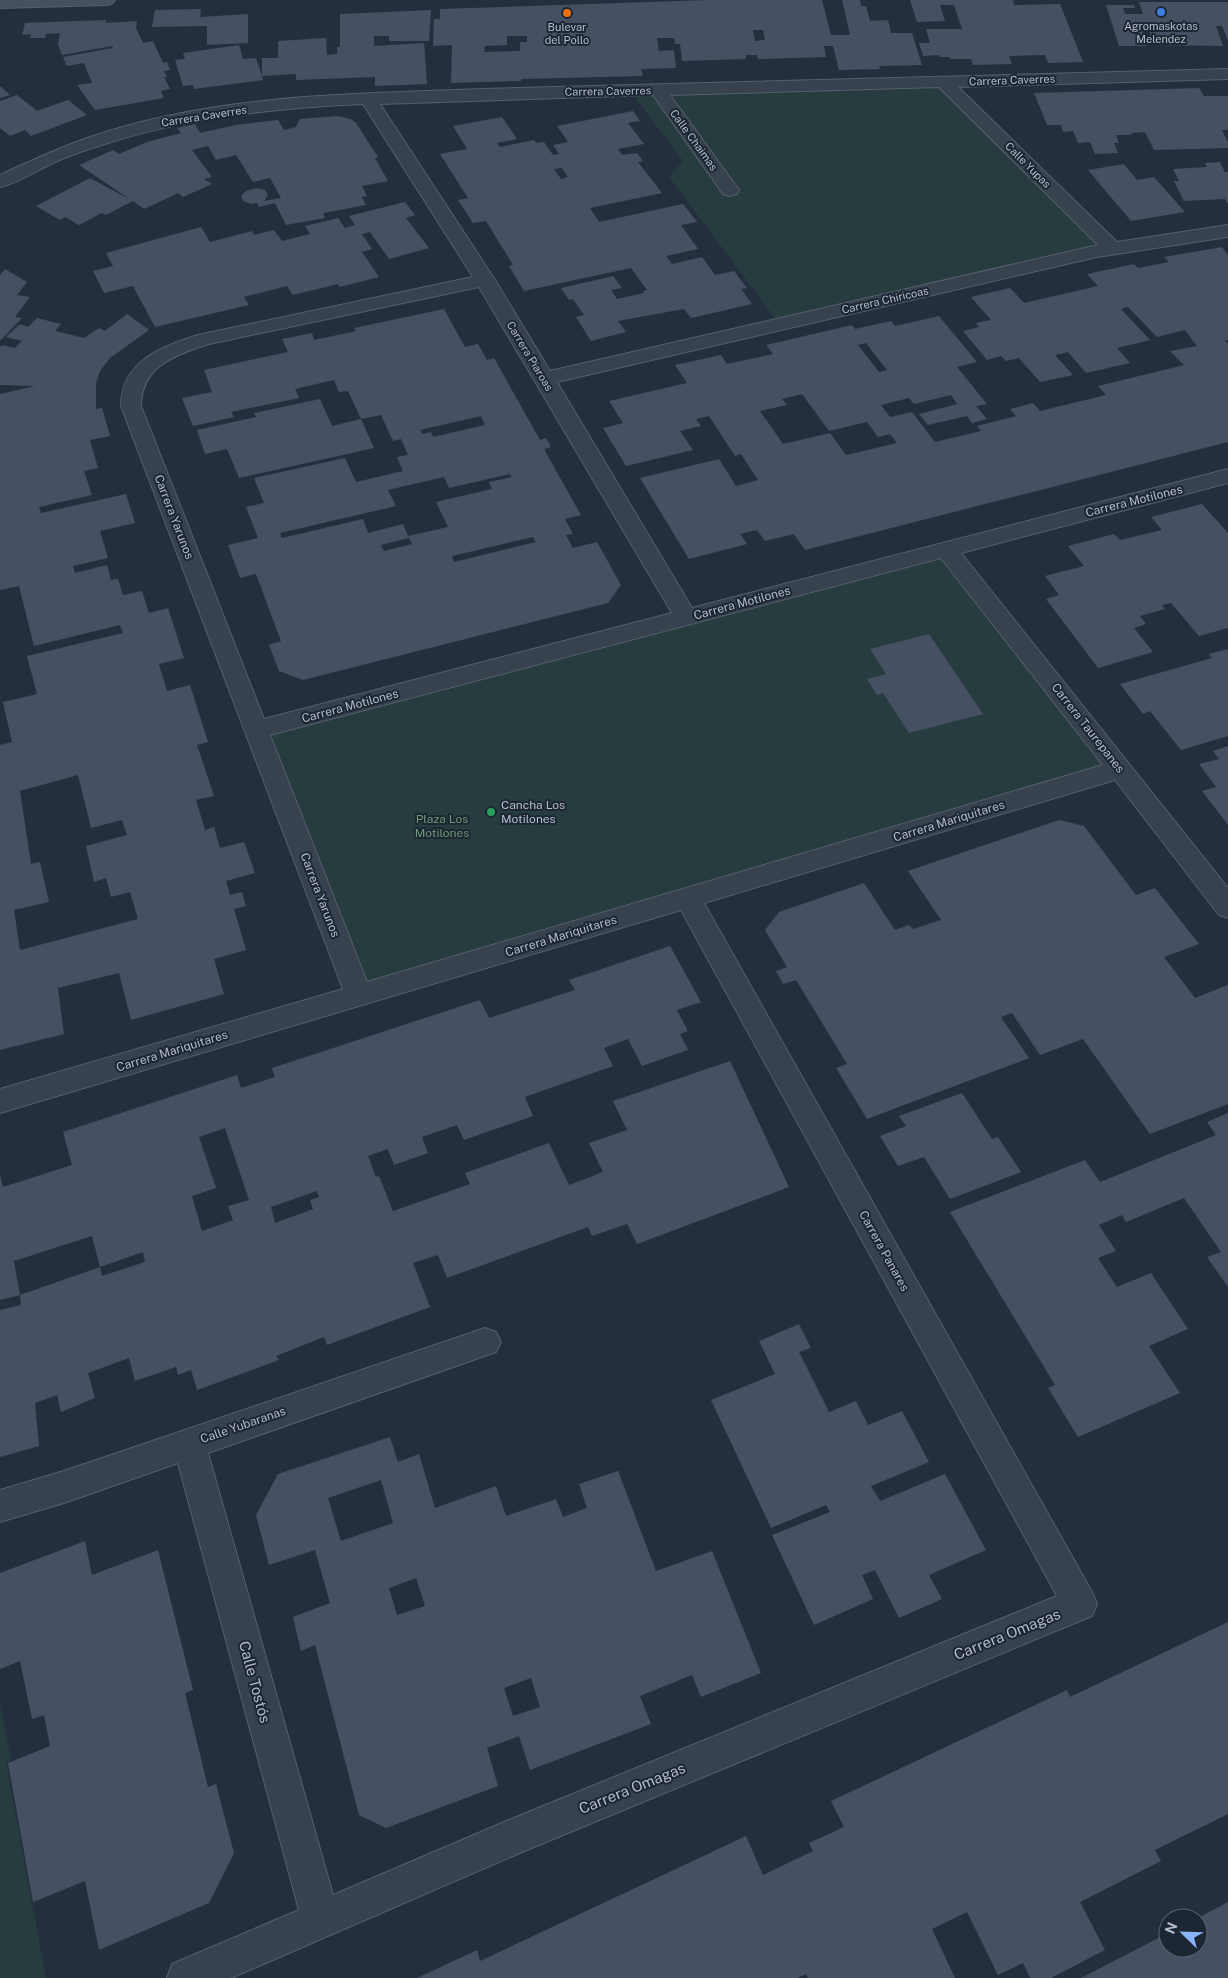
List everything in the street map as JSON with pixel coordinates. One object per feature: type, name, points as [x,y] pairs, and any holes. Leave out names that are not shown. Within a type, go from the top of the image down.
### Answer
[{"type":"main road","points":[[0,3],[107,0]]},
{"type":"street","name":"Carrera Caverres","points":[[0,182],[58,153],[112,134],[158,122],[246,109],[368,98],[1228,74]]},
{"type":"street","name":"Calle Yupas","points":[[943,82],[1112,248]]},
{"type":"street","name":"Calle Chaimas","points":[[658,90],[730,190]]},
{"type":"street","name":"Carrera Piaroas","points":[[368,98],[485,280],[686,618]]},
{"type":"street","name":"Carrera Chiricoas","points":[[544,379],[1112,248],[1228,231]]},
{"type":"street","name":"Carrera Yarunos","points":[[359,996],[131,406],[133,385],[151,364],[162,355],[181,346],[205,339],[485,280]]},
{"type":"street","name":"Carrera Motilones","points":[[256,730],[1228,476]]},
{"type":"street","name":"Carrera Taurepanes","points":[[946,549],[1121,769],[1228,908]]},
{"type":"street","name":"Carrera Mariquitares","points":[[0,1101],[1121,769]]},
{"type":"street","name":"Carrera Panares","points":[[688,898],[1080,1604]]},
{"type":"street","name":"Calle Yubaranas","points":[[0,1506],[67,1486],[485,1342]]},
{"type":"street","name":"Calle Tostós","points":[[189,1444],[321,1920]]},
{"type":"street","name":"Carrera Omagas","points":[[186,1978],[508,1839],[1080,1604]]},
{"type":"green space","points":[[943,82],[1112,248],[780,325],[669,177],[683,161],[630,91]]},
{"type":"green space","name":"Plaza Los Motilones","points":[[946,549],[1121,769],[359,996],[256,730]]},
{"type":"green space","points":[[0,1705],[11,1760],[6,1763],[46,1978],[0,1978]]},
{"type":"building","points":[[708,0],[822,0],[831,35],[850,35],[842,0],[860,0],[861,6],[866,6],[870,21],[888,20],[891,33],[912,33],[922,65],[879,66],[880,69],[839,70],[833,46],[824,46],[826,57],[758,59],[757,55],[746,55],[746,59],[682,61],[680,44],[675,44],[674,38],[657,38],[659,51],[674,50],[676,68],[641,69],[643,76],[451,83],[452,45],[433,46],[434,19],[440,19],[440,9]],"holes":[[[753,30],[763,30],[765,40],[755,41]],[[507,36],[527,36],[527,42],[520,42],[520,51],[484,52],[485,46],[507,45]]]},
{"type":"building","points":[[910,0],[1013,0],[1014,5],[1060,4],[1083,62],[1048,63],[1045,55],[1009,56],[1012,64],[973,65],[971,59],[950,59],[949,57],[940,57],[939,55],[923,56],[919,43],[930,43],[926,29],[962,29],[954,5],[940,5],[945,21],[917,22]]},
{"type":"building","points":[[1139,2],[1228,2],[1228,41],[1222,26],[1216,26],[1223,46],[1154,45],[1149,30],[1142,30],[1147,46],[1119,46],[1106,5],[1134,5],[1135,8],[1123,8],[1125,14],[1143,14]]},
{"type":"building","points":[[201,9],[200,17],[248,14],[248,43],[207,45],[207,26],[152,27],[155,10]]},
{"type":"building","points":[[431,10],[429,41],[389,41],[389,36],[374,36],[374,46],[424,43],[427,84],[375,86],[375,77],[296,80],[296,74],[262,76],[262,58],[278,58],[278,41],[326,38],[327,55],[337,54],[337,47],[340,47],[340,14]]},
{"type":"building","points":[[106,20],[106,23],[137,21],[136,28],[143,43],[153,41],[163,63],[167,62],[170,70],[164,71],[167,77],[164,77],[170,89],[161,91],[164,98],[95,110],[77,85],[92,83],[84,63],[67,66],[63,57],[113,48],[112,46],[62,55],[58,44],[60,33],[46,34],[45,38],[30,38],[31,34],[22,35],[25,23]]},
{"type":"building","points":[[239,45],[243,59],[256,58],[263,80],[194,89],[193,85],[183,86],[175,60],[185,59],[183,53]]},
{"type":"building","points":[[0,86],[10,95],[0,98]]},
{"type":"building","points":[[1199,88],[1204,96],[1228,96],[1228,130],[1222,130],[1228,142],[1228,148],[1154,150],[1145,132],[1131,133],[1132,135],[1116,135],[1119,143],[1114,143],[1118,153],[1095,154],[1090,142],[1078,143],[1073,131],[1063,132],[1061,125],[1047,125],[1034,93]]},
{"type":"building","points":[[17,95],[37,111],[68,100],[87,115],[31,136],[25,130],[10,136],[0,128],[0,101]]},
{"type":"building","points":[[633,111],[640,121],[628,123],[644,144],[618,149],[622,155],[637,153],[643,161],[638,162],[662,193],[590,208],[599,222],[683,204],[697,222],[681,225],[698,249],[666,256],[672,264],[702,257],[715,275],[734,271],[747,288],[741,289],[752,304],[691,318],[684,309],[618,321],[626,332],[591,341],[576,317],[584,315],[573,299],[569,300],[561,288],[613,276],[622,288],[611,290],[617,299],[644,293],[643,291],[647,290],[631,268],[524,291],[509,266],[513,265],[486,221],[473,223],[458,200],[468,198],[440,154],[467,149],[453,126],[502,117],[517,139],[497,143],[500,147],[534,140],[536,143],[544,142],[553,155],[559,154],[553,145],[568,142],[557,126]],"holes":[[[562,168],[568,177],[561,179],[554,169]]]},
{"type":"building","points":[[337,116],[351,119],[356,123],[378,157],[375,158],[388,181],[362,186],[367,196],[362,197],[366,205],[323,213],[325,218],[286,225],[275,203],[259,207],[257,203],[252,204],[243,201],[241,196],[246,191],[257,188],[265,190],[268,195],[264,201],[281,198],[270,178],[253,182],[236,155],[216,160],[208,146],[192,150],[212,177],[204,179],[212,184],[183,197],[178,193],[144,209],[133,201],[106,215],[102,213],[79,225],[65,217],[60,220],[36,206],[90,178],[131,200],[79,165],[113,150],[119,154],[147,142],[181,133],[177,128],[195,124],[200,133],[236,125],[278,120],[284,130],[296,127],[300,119]]},
{"type":"building","points":[[1220,162],[1225,172],[1228,172],[1228,204],[1225,199],[1184,201],[1174,181],[1179,181],[1173,169],[1207,167],[1205,163]]},
{"type":"building","points":[[1124,164],[1137,180],[1154,177],[1185,212],[1131,221],[1088,170]]},
{"type":"building","points":[[405,202],[415,215],[406,218],[429,248],[389,259],[370,232],[362,234],[372,249],[362,252],[379,277],[340,287],[338,284],[293,295],[287,286],[244,297],[249,305],[155,327],[133,286],[104,293],[93,271],[113,266],[106,253],[201,227],[210,242],[252,231],[254,235],[274,230],[282,241],[310,234],[305,226],[338,218],[345,228],[355,225],[349,216]]},
{"type":"building","points":[[1222,247],[1228,255],[1228,340],[1225,340],[1228,344],[1228,442],[805,550],[794,534],[765,541],[757,530],[740,534],[747,544],[689,559],[640,478],[719,459],[736,486],[758,480],[741,454],[735,456],[709,416],[696,419],[701,426],[680,431],[693,450],[626,466],[603,428],[623,423],[609,401],[687,383],[675,365],[721,355],[727,364],[773,354],[766,345],[852,325],[855,329],[891,321],[895,326],[939,316],[977,362],[957,367],[987,404],[976,406],[987,419],[972,423],[967,416],[928,425],[919,414],[957,404],[951,395],[914,404],[909,398],[881,405],[890,417],[912,412],[935,442],[981,431],[977,426],[1016,416],[1010,409],[1033,403],[1040,411],[1106,395],[1098,386],[1184,365],[1170,351],[1197,346],[1185,330],[1157,337],[1128,307],[1121,309],[1150,340],[1117,348],[1130,363],[1086,373],[1068,352],[1055,355],[1073,375],[1040,382],[1019,358],[1006,361],[1001,356],[987,360],[963,331],[979,327],[976,323],[991,320],[971,297],[1010,288],[1024,303],[1098,286],[1087,274],[1134,264],[1138,268],[1169,262],[1164,257]],"holes":[[[866,343],[887,370],[879,372],[858,345]],[[802,394],[829,431],[867,422],[878,437],[890,434],[897,443],[846,455],[830,433],[783,444],[760,411],[787,405],[782,399]]]},
{"type":"building","points":[[5,269],[27,282],[17,295],[30,297],[15,317],[22,318],[0,341],[0,275]]},
{"type":"building","points":[[444,309],[465,347],[478,344],[487,360],[494,358],[540,440],[546,438],[551,447],[544,449],[581,515],[565,519],[573,534],[566,535],[573,548],[597,542],[621,585],[608,603],[303,680],[279,671],[269,645],[281,641],[256,574],[240,578],[228,545],[258,538],[246,507],[264,503],[254,478],[345,458],[356,482],[403,471],[397,457],[408,455],[401,439],[393,441],[381,415],[361,419],[348,391],[339,392],[334,380],[295,389],[299,398],[231,412],[234,417],[193,426],[182,398],[212,392],[204,370],[288,352],[282,339],[312,333],[314,340],[356,331],[354,328]],"holes":[[[481,416],[485,425],[433,437],[431,432],[422,434],[420,430]],[[510,474],[512,477],[489,482],[492,489],[436,502],[448,527],[408,536],[403,524],[368,533],[363,519],[282,538],[280,533],[396,506],[388,490],[444,477],[449,488]],[[533,537],[536,542],[454,562],[452,556]],[[409,538],[412,544],[384,551],[381,545]]]},
{"type":"building","points":[[127,314],[149,330],[110,358],[100,371],[96,383],[96,409],[102,408],[110,436],[90,440],[98,468],[84,471],[92,495],[39,507],[41,513],[126,494],[135,523],[100,531],[108,558],[73,566],[75,573],[107,565],[111,580],[118,579],[123,595],[142,591],[149,613],[168,608],[184,658],[159,664],[167,691],[190,685],[208,742],[197,745],[214,796],[196,800],[205,830],[214,827],[220,848],[244,842],[255,873],[226,881],[230,895],[242,892],[246,906],[234,909],[246,950],[214,959],[224,994],[131,1020],[119,973],[58,988],[64,1034],[0,1050],[0,745],[12,742],[3,702],[37,694],[27,656],[123,633],[120,625],[34,646],[19,586],[0,590],[0,394],[35,386],[0,385],[0,347],[2,345],[15,348],[22,341],[6,337],[20,324],[28,327],[37,318],[61,324],[55,331],[84,338],[99,328],[105,331]],"holes":[[[78,775],[91,828],[122,820],[127,835],[86,846],[94,882],[106,878],[111,897],[130,892],[138,919],[20,950],[14,910],[49,902],[40,862],[31,864],[20,791]]]},
{"type":"building","points":[[320,399],[332,426],[361,419],[374,448],[239,478],[227,449],[205,454],[197,430],[256,417],[254,413]]},
{"type":"building","points":[[1202,504],[1228,533],[1228,628],[1199,636],[1171,603],[1162,605],[1165,609],[1140,616],[1146,624],[1134,628],[1153,652],[1098,668],[1046,599],[1059,595],[1045,576],[1084,566],[1068,546],[1114,534],[1120,540],[1162,530],[1151,517]]},
{"type":"building","points":[[929,634],[983,714],[909,733],[883,693],[877,695],[867,679],[886,674],[870,649]]},
{"type":"building","points":[[1228,649],[1228,736],[1181,750],[1150,711],[1143,714],[1120,684],[1212,658],[1209,654]]},
{"type":"building","points":[[1228,746],[1228,825],[1202,791],[1216,787],[1199,764],[1219,759],[1213,751]]},
{"type":"building","points":[[1059,820],[1084,826],[1136,895],[1155,888],[1199,944],[1164,957],[1195,998],[1228,985],[1228,1104],[1150,1134],[1083,1039],[1040,1055],[1012,1013],[1001,1017],[1029,1058],[867,1119],[836,1068],[847,1064],[796,980],[783,984],[776,971],[787,967],[765,930],[779,912],[864,883],[895,930],[909,925],[913,929],[941,920],[908,871]]},
{"type":"building","points":[[670,946],[701,1002],[677,1010],[688,1031],[680,1034],[688,1050],[642,1066],[628,1039],[604,1048],[613,1066],[525,1097],[533,1116],[464,1140],[457,1125],[422,1137],[428,1153],[394,1165],[388,1149],[368,1156],[376,1177],[379,1176],[393,1211],[470,1184],[465,1173],[549,1143],[569,1185],[603,1172],[589,1143],[627,1130],[613,1101],[730,1061],[789,1187],[637,1244],[627,1224],[592,1236],[588,1227],[447,1278],[438,1255],[413,1263],[430,1307],[327,1345],[324,1337],[276,1356],[279,1360],[197,1390],[191,1370],[178,1375],[176,1367],[135,1381],[129,1358],[88,1373],[95,1398],[61,1412],[57,1395],[35,1403],[39,1446],[0,1457],[0,1310],[21,1305],[20,1295],[0,1300],[0,1175],[3,1187],[72,1165],[63,1132],[237,1075],[241,1088],[275,1077],[272,1068],[480,1000],[489,1018],[575,990],[569,980]],"holes":[[[225,1128],[249,1200],[228,1206],[233,1220],[202,1231],[192,1196],[216,1188],[199,1137]],[[317,1191],[319,1197],[310,1200],[313,1209],[275,1223],[271,1207]],[[92,1236],[100,1267],[20,1295],[14,1261]],[[143,1252],[145,1262],[102,1276],[100,1267]]]},
{"type":"building","points":[[962,1093],[992,1139],[998,1137],[1021,1172],[950,1199],[924,1157],[898,1166],[880,1136],[906,1126],[899,1116]]},
{"type":"building","points":[[1228,1113],[1228,1287],[1207,1257],[1221,1252],[1184,1198],[1126,1222],[1122,1215],[1099,1225],[1116,1251],[1098,1258],[1117,1287],[1151,1273],[1188,1329],[1149,1346],[1180,1393],[1078,1437],[1048,1388],[1055,1385],[950,1212],[1085,1160],[1100,1182],[1216,1135],[1207,1122]]},
{"type":"building","points":[[799,1324],[811,1348],[799,1352],[829,1412],[856,1401],[868,1425],[902,1411],[929,1462],[871,1486],[880,1501],[945,1474],[986,1550],[929,1575],[942,1599],[899,1618],[875,1570],[862,1575],[873,1599],[814,1625],[772,1535],[830,1512],[826,1505],[771,1528],[711,1400],[775,1374],[759,1341]]},
{"type":"building","points":[[390,1437],[398,1462],[419,1454],[435,1508],[496,1486],[506,1516],[556,1499],[563,1517],[587,1508],[579,1484],[618,1471],[656,1571],[712,1551],[761,1673],[701,1697],[692,1675],[640,1696],[651,1724],[530,1770],[519,1736],[487,1748],[498,1786],[386,1828],[359,1815],[315,1645],[301,1651],[293,1617],[330,1603],[315,1550],[269,1565],[256,1515],[278,1474]],"holes":[[[381,1480],[393,1523],[341,1541],[328,1498]],[[416,1578],[425,1606],[397,1615],[389,1588]],[[531,1678],[540,1707],[513,1716],[504,1688]]]},
{"type":"building","points":[[85,1541],[92,1575],[158,1550],[193,1690],[185,1693],[208,1787],[216,1784],[234,1853],[209,1903],[99,1950],[85,1881],[33,1902],[8,1763],[50,1746],[44,1715],[32,1719],[20,1661],[0,1669],[0,1573]]},
{"type":"building","points":[[1228,1622],[1228,1814],[1155,1850],[1161,1861],[1080,1902],[1105,1950],[1051,1978],[1030,1978],[1023,1963],[998,1975],[967,1912],[932,1929],[955,1978],[808,1978],[806,1974],[797,1978],[417,1978],[477,1950],[480,1961],[746,1836],[763,1875],[813,1851],[809,1843],[844,1827],[831,1801],[1067,1690],[1070,1697]]},
{"type":"building","points":[[1228,1902],[1228,1978],[1081,1978],[1158,1938],[1158,1958],[1208,1958],[1208,1913]]},
{"type":"place","name":"Agromaskotas Melendez","points":[[1161,12]]},
{"type":"place","name":"Bulevar del Pollo","points":[[567,13]]},
{"type":"place","name":"Cancha Los Motilones","points":[[491,812]]}]
